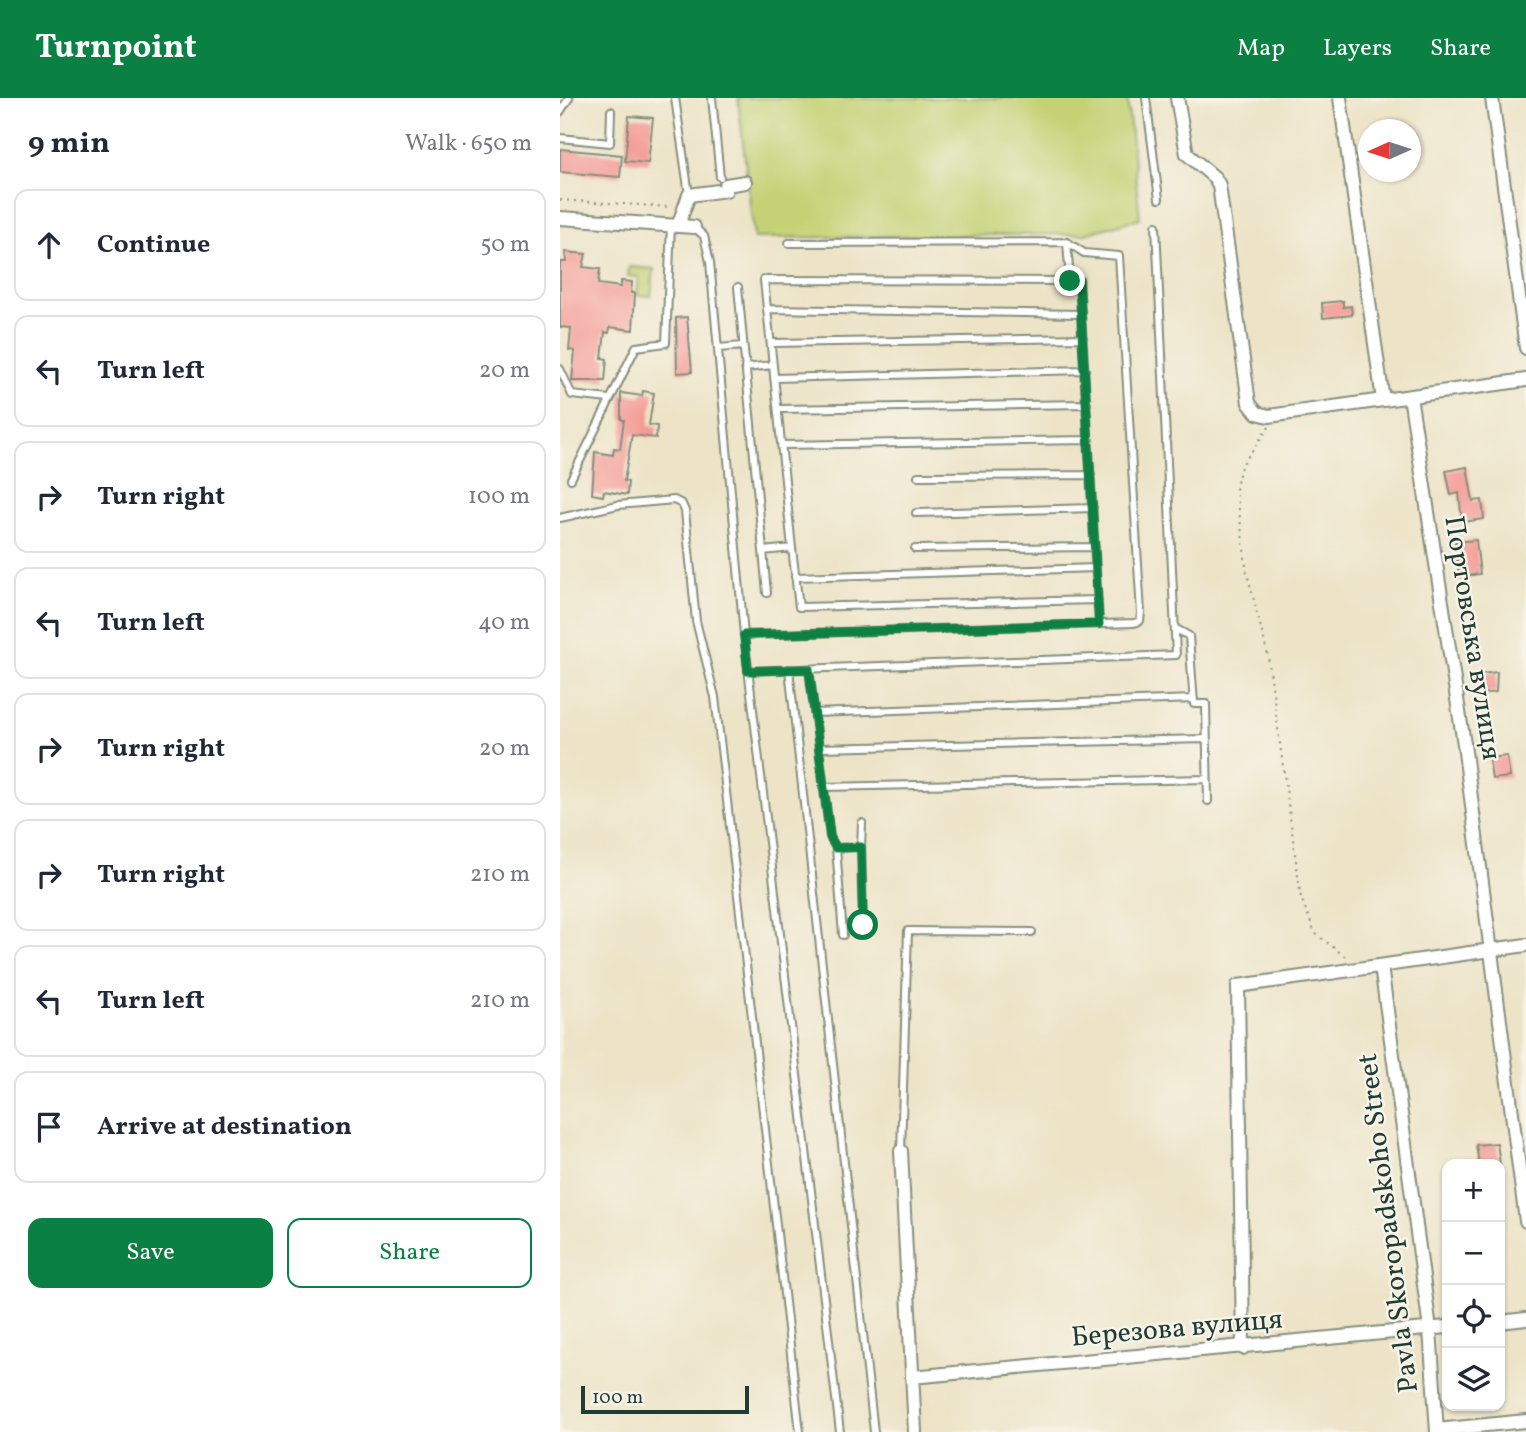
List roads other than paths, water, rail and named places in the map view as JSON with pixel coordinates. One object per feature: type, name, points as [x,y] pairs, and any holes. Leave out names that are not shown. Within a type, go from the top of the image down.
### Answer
[{"type":"street","points":[[1177,98],[1186,154],[1219,185],[1249,403],[1263,414],[1526,380]]},
{"type":"street","points":[[1340,98],[1383,400]]},
{"type":"street","points":[[1492,98],[1526,348]]},
{"type":"street","points":[[675,226],[689,195],[726,190],[726,185],[745,182]]},
{"type":"street","points":[[560,218],[694,227]]},
{"type":"street","name":"Портовська вулиця","points":[[1410,396],[1464,744],[1526,1221]]},
{"type":"street","points":[[1244,1348],[1238,986],[1526,945]]},
{"type":"street","name":"Pavla Skoropadskoho Street","points":[[1381,966],[1430,1329],[1437,1431]]},
{"type":"street","points":[[901,1151],[915,1432]]},
{"type":"street","points":[[1505,1321],[1526,1319]]},
{"type":"street","name":"Березова вулиця","points":[[912,1377],[1442,1328]]},
{"type":"street","points":[[1437,1431],[1526,1421]]},
{"type":"lane","points":[[560,112],[569,98]]},
{"type":"lane","points":[[675,98],[689,195]]},
{"type":"lane","points":[[712,98],[720,177]]},
{"type":"lane","points":[[1146,98],[1158,199]]},
{"type":"lane","points":[[560,138],[610,143],[611,111]]},
{"type":"lane","points":[[571,479],[636,347],[666,343],[675,226]]},
{"type":"lane","points":[[748,671],[1172,657],[1177,650],[1156,226]]},
{"type":"lane","points":[[694,227],[704,236],[710,262],[744,635],[840,1432]]},
{"type":"lane","points":[[744,635],[1099,624],[1140,621],[1141,613],[1119,256],[1084,253],[1068,242],[789,243]]},
{"type":"lane","points":[[1068,242],[1070,281]]},
{"type":"lane","points":[[1098,600],[799,607],[764,280],[1079,280],[1087,404],[1093,508],[1098,600],[1099,624]]},
{"type":"lane","points":[[738,287],[767,593]]},
{"type":"lane","points":[[767,309],[1081,314]]},
{"type":"lane","points":[[771,343],[1083,338]]},
{"type":"lane","points":[[718,348],[743,346]]},
{"type":"lane","points":[[745,368],[773,365]]},
{"type":"lane","points":[[560,369],[572,395],[609,399]]},
{"type":"lane","points":[[774,378],[1085,370]]},
{"type":"lane","points":[[778,409],[1087,404]]},
{"type":"lane","points":[[782,445],[1089,440]]},
{"type":"lane","points":[[918,476],[1091,475]]},
{"type":"lane","points":[[560,518],[618,505],[674,500],[682,504],[685,511],[696,621],[715,697],[800,1432]]},
{"type":"lane","points":[[916,513],[1093,508]]},
{"type":"lane","points":[[915,549],[1095,547]]},
{"type":"lane","points":[[763,551],[792,548]]},
{"type":"lane","points":[[795,577],[1096,568]]},
{"type":"lane","points":[[1176,629],[1189,636],[1194,704],[1206,704],[1208,802]]},
{"type":"lane","points":[[789,669],[874,1432]]},
{"type":"lane","points":[[809,669],[830,837],[836,848],[843,935]]},
{"type":"lane","points":[[814,713],[1194,699]]},
{"type":"lane","points":[[819,748],[1207,739]]},
{"type":"lane","points":[[824,787],[1207,779]]},
{"type":"lane","points":[[862,823],[863,925]]},
{"type":"lane","points":[[836,848],[861,847]]},
{"type":"lane","points":[[901,1151],[908,931],[1032,932]]}]
